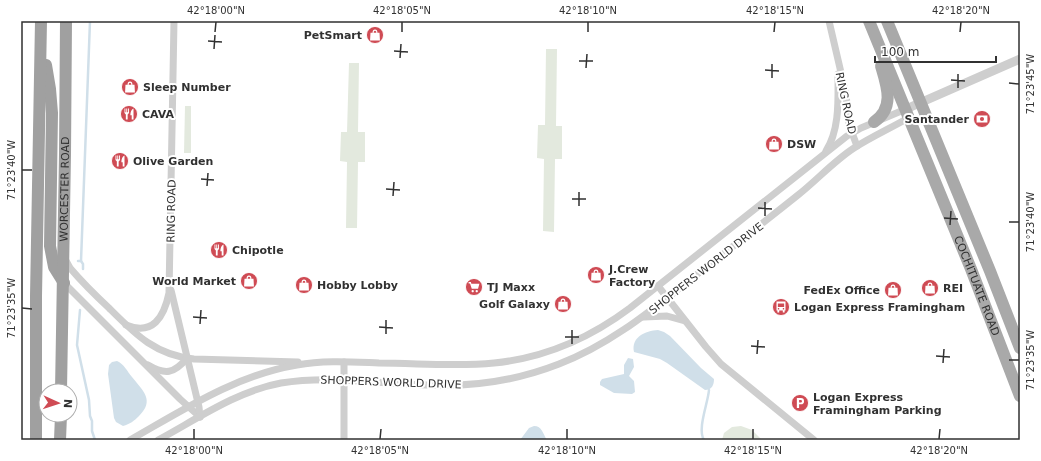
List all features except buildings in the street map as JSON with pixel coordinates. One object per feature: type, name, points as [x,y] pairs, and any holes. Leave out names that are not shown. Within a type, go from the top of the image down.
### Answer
[{"type":"highway","points":[[36,440],[36,296],[41,21]]},
{"type":"highway","name":"WORCESTER ROAD","points":[[61,383],[64,283],[66,21]]},
{"type":"highway","points":[[41,34],[50,89],[52,113],[50,252],[54,267],[64,283]]},
{"type":"highway","points":[[60,440],[61,423]]},
{"type":"main road","name":"COCHITUATE ROAD","points":[[868,21],[908,113],[982,296],[1020,396]]},
{"type":"main road","points":[[868,21],[888,92],[886,109],[874,122]]},
{"type":"main road","name":"COCHITUATE ROAD","points":[[887,21],[990,271],[1020,348]]},
{"type":"street","name":"RING ROAD","points":[[126,325],[141,328],[151,326],[156,322],[164,309],[169,293],[174,21]]},
{"type":"street","name":"RING ROAD","points":[[829,21],[846,94],[848,121],[851,133],[857,146]]},
{"type":"street","points":[[921,102],[1020,59]]},
{"type":"street","name":"RING ROAD","points":[[822,157],[831,143],[836,122],[838,84],[837,60]]},
{"type":"street","name":"SHOPPERS WORLD DRIVE","points":[[130,440],[229,386],[258,375],[297,365],[344,362],[495,363],[524,358],[560,348],[595,331],[623,313],[851,133],[874,122],[916,111],[921,102]]},
{"type":"street","name":"SHOPPERS WORLD DRIVE","points":[[158,440],[239,396],[265,386],[303,380],[343,380],[446,386],[474,384],[504,380],[540,371],[575,358],[608,341],[644,317],[792,200],[848,152],[908,113]]},
{"type":"street","name":"SHOPPERS WORLD DRIVE","points":[[64,249],[65,259],[70,268],[126,325],[139,337],[155,348],[172,355],[187,358],[320,363]]},
{"type":"street","name":"RING ROAD","points":[[170,282],[198,402],[200,417]]},
{"type":"street","points":[[64,283],[189,408],[200,417]]},
{"type":"street","points":[[658,286],[721,364],[814,440]]},
{"type":"street","points":[[644,317],[667,316],[686,321]]},
{"type":"street","points":[[142,361],[151,367],[167,372],[176,369],[187,358]]},
{"type":"street","points":[[344,362],[344,440]]},
{"type":"shaded area","points":[[546,49],[557,49],[556,126],[562,126],[562,159],[555,159],[554,232],[543,231],[544,159],[537,158],[538,125],[545,125]]},
{"type":"shaded area","points":[[349,63],[359,63],[358,132],[365,132],[365,162],[358,162],[357,228],[346,228],[347,162],[340,161],[341,132],[347,132]]},
{"type":"shaded area","points":[[185,106],[191,106],[191,153],[184,153]]},
{"type":"shaded area","points":[[658,330],[670,336],[701,368],[714,379],[711,388],[705,390],[660,359],[634,352],[635,342],[640,336],[644,333]]},
{"type":"shaded area","points":[[628,358],[633,359],[634,367],[629,376],[634,381],[635,392],[632,394],[614,393],[600,385],[602,379],[624,374],[624,365]]},
{"type":"shaded area","points":[[117,361],[124,366],[143,391],[147,400],[144,410],[139,416],[132,422],[123,426],[116,422],[114,418],[108,374],[109,365],[112,362]]},
{"type":"shaded area","points":[[534,426],[541,429],[547,440],[520,440],[529,428]]},
{"type":"shaded area","points":[[741,426],[752,430],[762,440],[722,440],[724,433],[732,427]]},
{"type":"waterway","points":[[81,261],[90,21]]},
{"type":"waterway","points":[[78,261],[81,261],[83,264],[83,269]]},
{"type":"waterway","points":[[80,310],[77,345],[89,400],[92,431],[95,440]]},
{"type":"waterway","points":[[704,440],[702,435],[702,423],[709,390]]},
{"type":"place","name":"PetSmart","points":[[375,35]]},
{"type":"place","name":"Sleep Number","points":[[130,87]]},
{"type":"place","name":"CAVA","points":[[129,114]]},
{"type":"place","name":"Santander","points":[[982,119]]},
{"type":"place","name":"DSW","points":[[774,144]]},
{"type":"place","name":"Olive Garden","points":[[120,161]]},
{"type":"place","name":"Chipotle","points":[[219,250]]},
{"type":"place","name":"J.Crew Factory","points":[[596,275]]},
{"type":"place","name":"World Market","points":[[249,281]]},
{"type":"place","name":"Hobby Lobby","points":[[304,285]]},
{"type":"place","name":"TJ Maxx","points":[[474,287]]},
{"type":"place","name":"REI","points":[[930,288]]},
{"type":"place","name":"FedEx Office","points":[[893,290]]},
{"type":"place","name":"Golf Galaxy","points":[[563,304]]},
{"type":"place","name":"Logan Express Framingham","points":[[781,307]]},
{"type":"place","name":"Logan Express Framingham Parking","points":[[800,403]]}]
